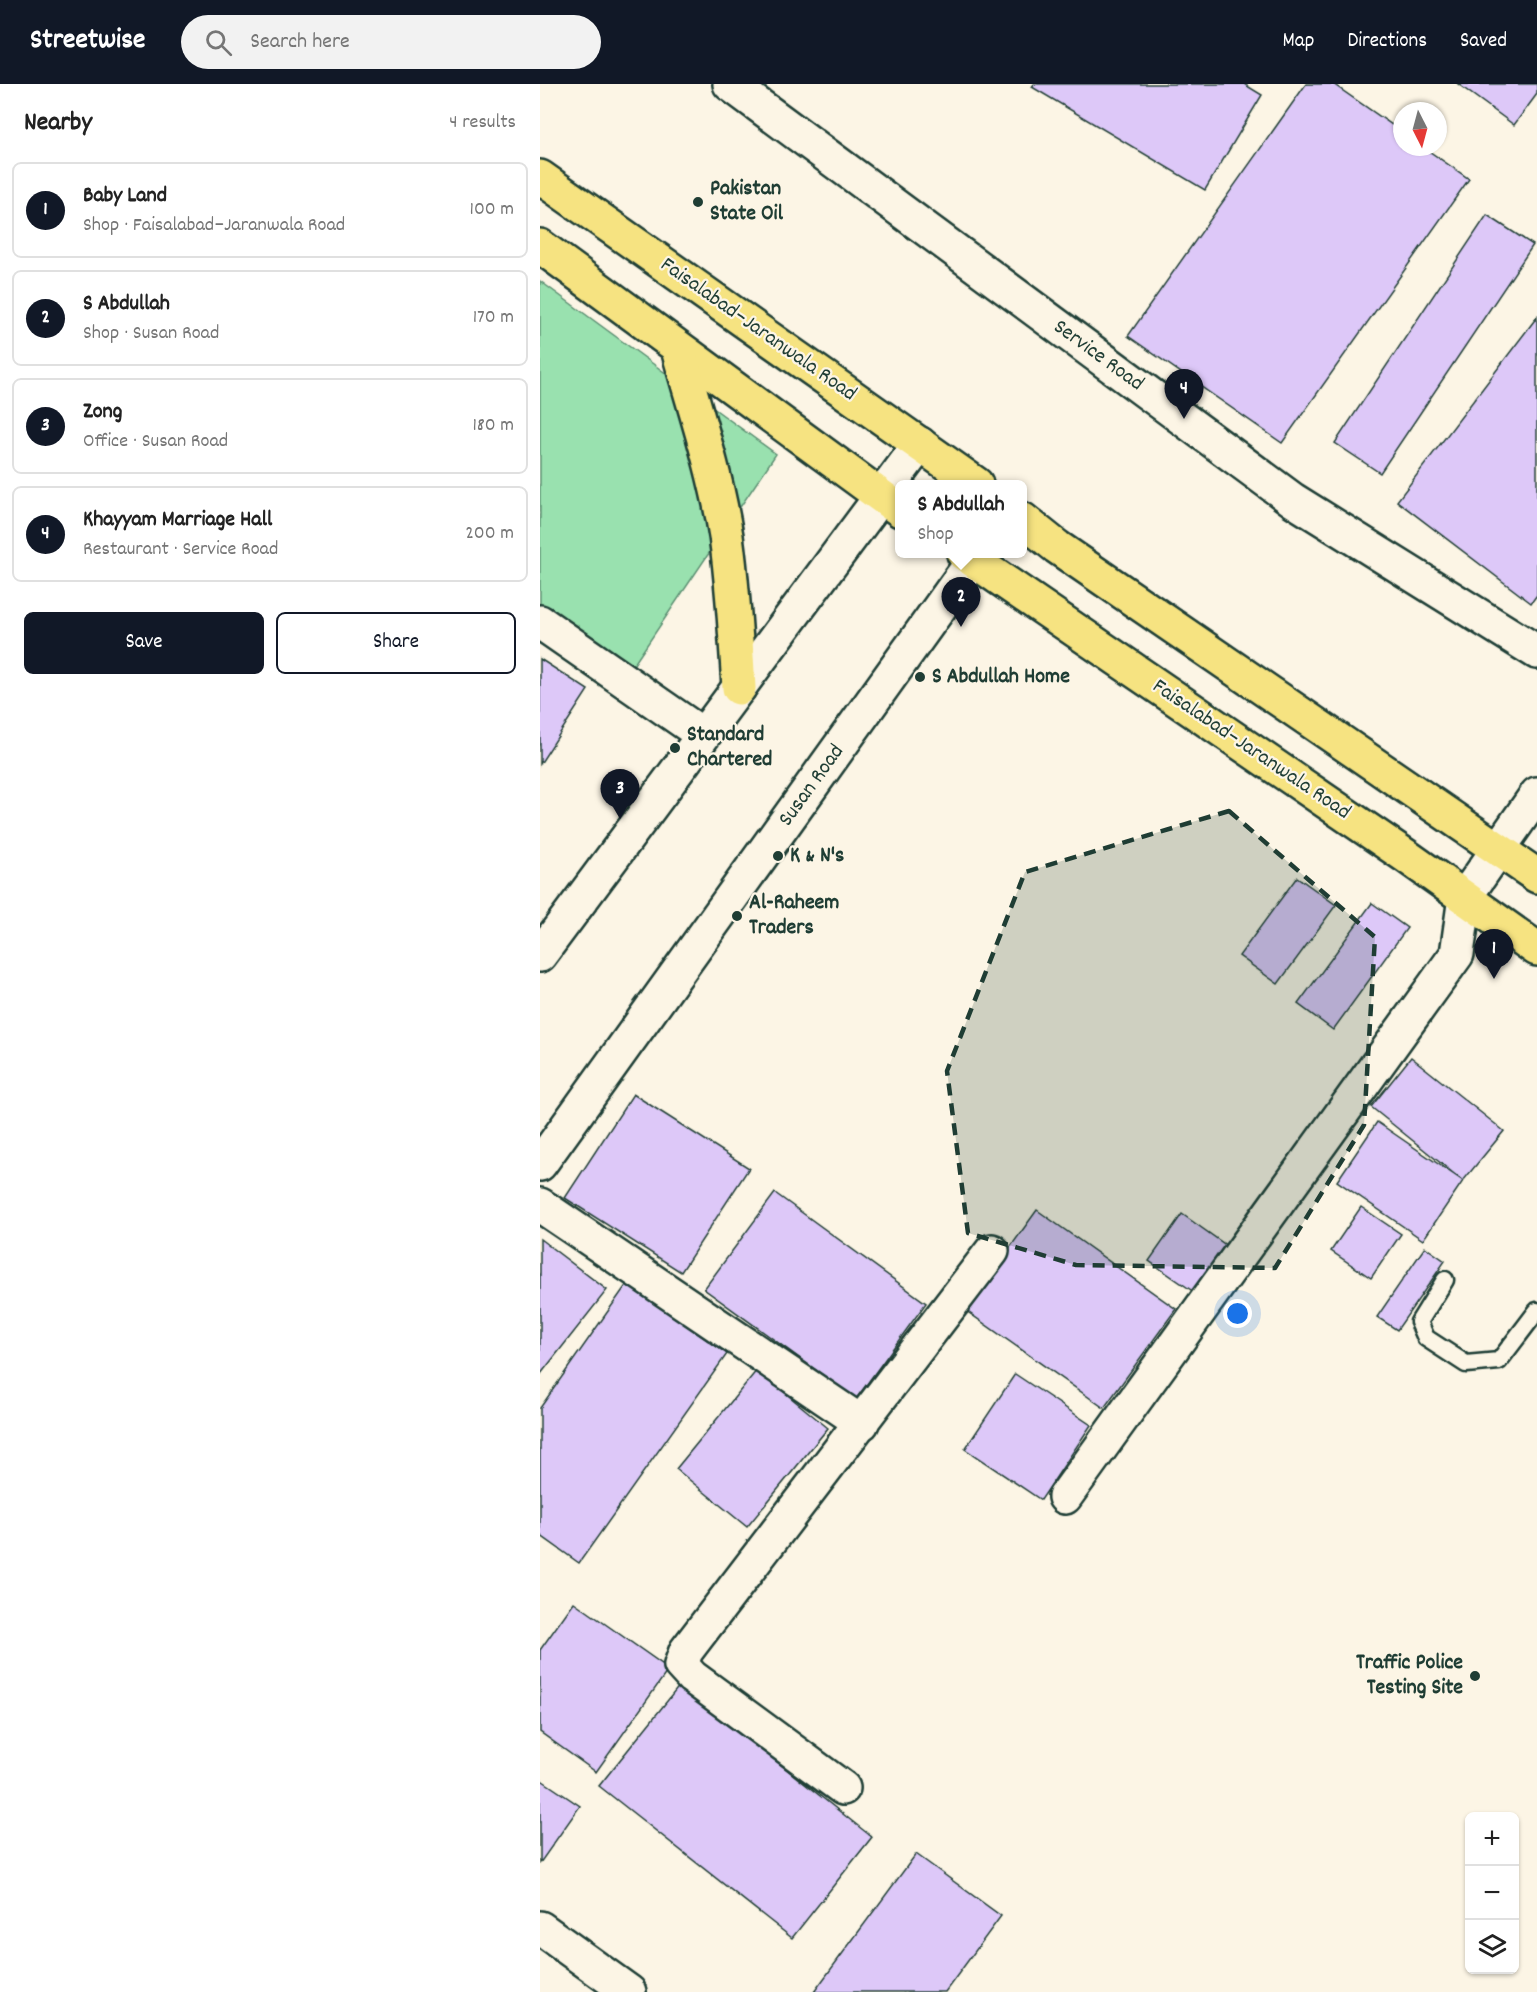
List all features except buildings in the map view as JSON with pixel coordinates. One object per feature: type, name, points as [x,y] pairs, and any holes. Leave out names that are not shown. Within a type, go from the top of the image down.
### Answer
[{"type":"main road","name":"Faisalabad–Jaranwala Road","points":[[540,177],[970,480]]},
{"type":"main road","points":[[540,246],[890,504]]},
{"type":"main road","points":[[678,349],[716,489],[726,535],[739,688]]},
{"type":"main road","points":[[1027,522],[1076,560],[1537,876]]},
{"type":"main road","name":"Faisalabad–Jaranwala Road","points":[[975,558],[1537,949]]},
{"type":"street","name":"Service Road","points":[[730,84],[1293,500],[1537,652]]},
{"type":"street","points":[[902,480],[920,444]]},
{"type":"street","points":[[540,955],[739,688],[890,504]]},
{"type":"street","name":"Susan Road","points":[[540,1164],[971,558]]},
{"type":"street","points":[[540,622],[703,735]]},
{"type":"street","points":[[1065,1497],[1457,954],[1465,897],[1537,794]]},
{"type":"street","points":[[540,1205],[862,1424]]},
{"type":"street","points":[[843,1788],[692,1677],[681,1665],[686,1651],[862,1424],[992,1251]]},
{"type":"street","points":[[540,1928],[628,1992]]},
{"type":"lane","points":[[1445,1280],[1419,1322],[1426,1338],[1466,1364],[1498,1362],[1537,1311]]},
{"type":"highlighted area","points":[[1229,811],[1375,937],[1364,1125],[1275,1268],[1076,1265],[968,1233],[947,1071],[1025,872]]},
{"type":"green space","points":[[540,281],[776,454],[628,673],[540,611]]},
{"type":"place","name":"Pakistan State Oil","points":[[698,202]]},
{"type":"place","name":"Khayyam Marriage Hall","points":[[1184,419]]},
{"type":"place","name":"S Abdullah","points":[[961,627]]},
{"type":"place","name":"S Abdullah Home","points":[[920,677]]},
{"type":"place","name":"Standard Chartered","points":[[675,748]]},
{"type":"place","name":"Zong","points":[[620,819]]},
{"type":"place","name":"K & N's","points":[[778,856]]},
{"type":"place","name":"Al-Raheem Traders","points":[[737,916]]},
{"type":"place","name":"Baby Land","points":[[1494,979]]},
{"type":"place","name":"Traffic Police Testing Site","points":[[1475,1676]]}]
